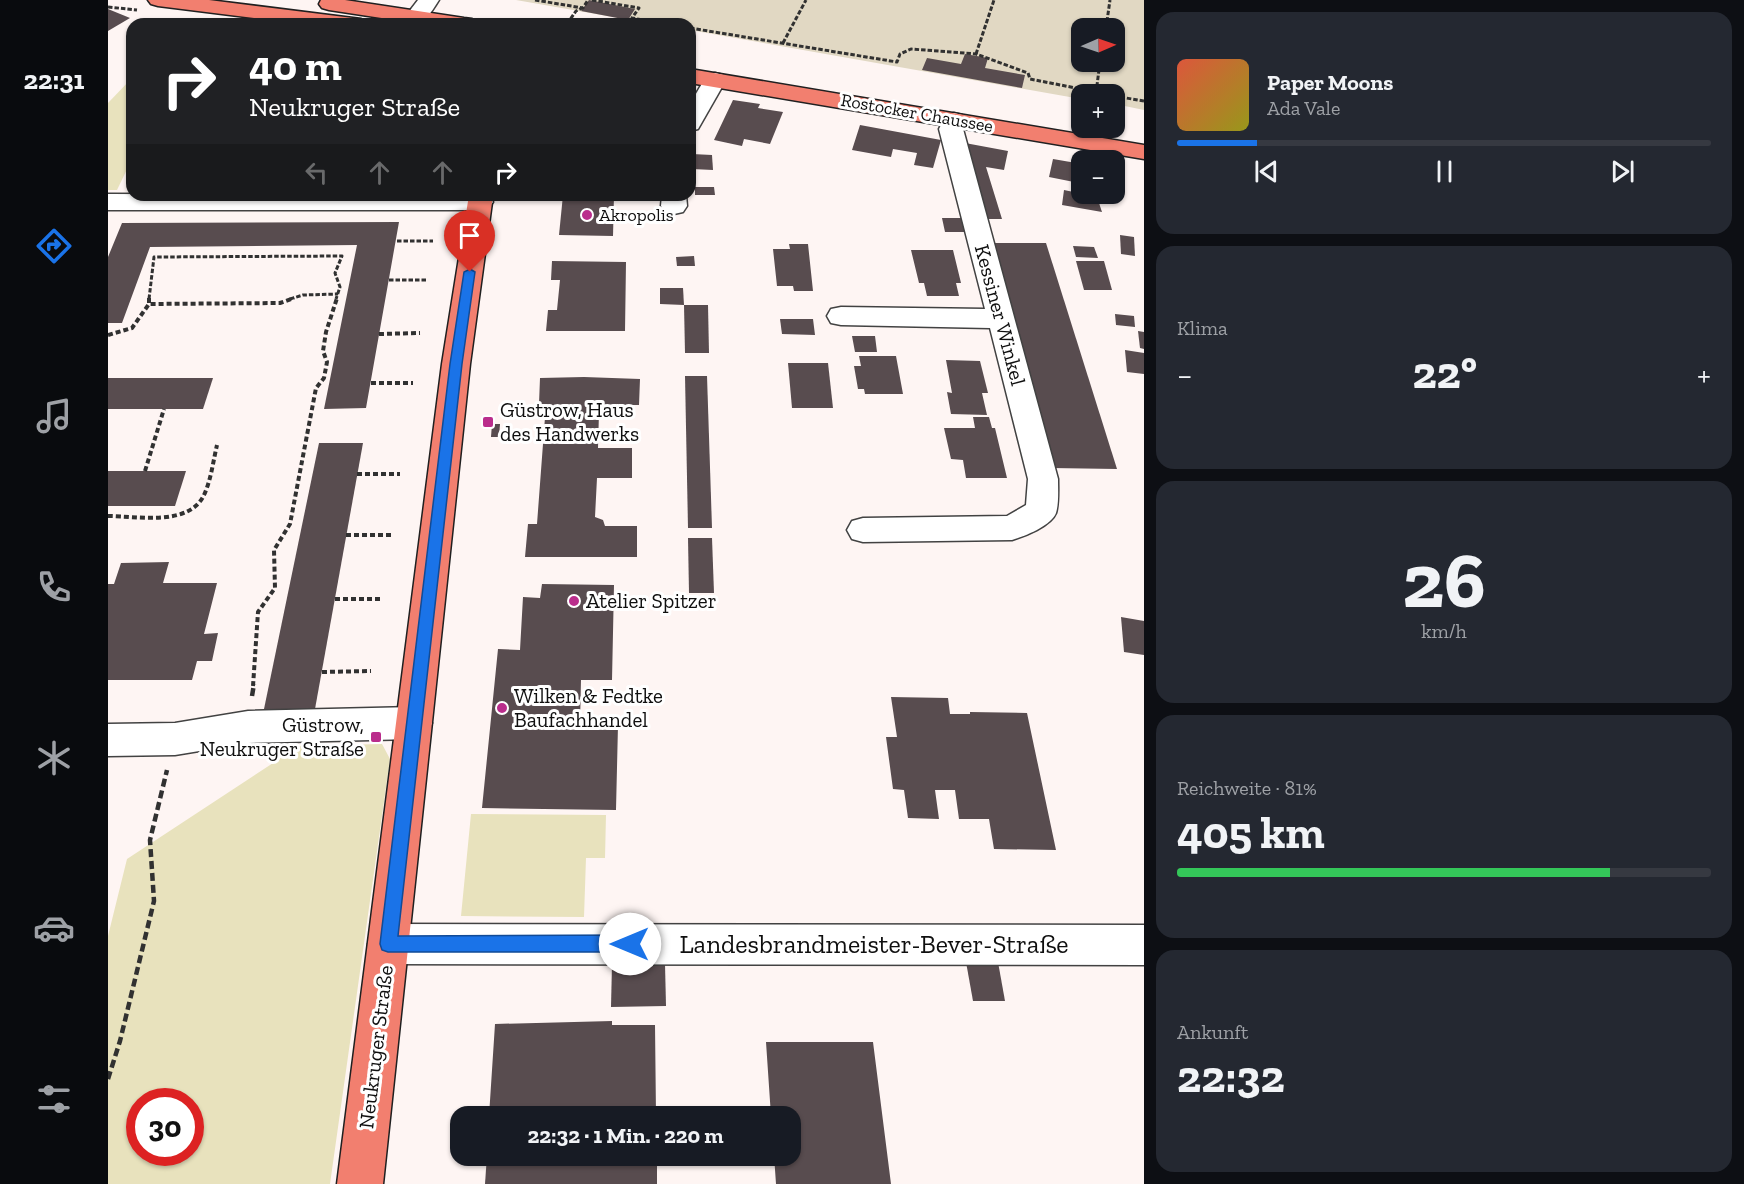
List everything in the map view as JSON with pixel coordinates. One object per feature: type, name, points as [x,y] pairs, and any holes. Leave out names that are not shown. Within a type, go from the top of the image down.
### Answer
[{"type":"main road","points":[[158,0],[304,18]]},
{"type":"main road","points":[[297,0],[422,8],[448,18]]},
{"type":"main road","name":"Rostocker Chaussee","points":[[696,62],[1071,124]]},
{"type":"main road","name":"Rostocker Chaussee","points":[[696,77],[1144,152]]},
{"type":"main road","points":[[1125,134],[1144,137]]},
{"type":"main road","name":"Neukruger Straße","points":[[360,1184],[456,364],[481,201]]},
{"type":"street","points":[[696,113],[715,80]]},
{"type":"street","name":"Kessiner Winkel","points":[[862,530],[1012,528],[1041,511],[1043,478],[951,129],[954,120]]},
{"type":"street","points":[[108,202],[151,201]]},
{"type":"street","points":[[841,316],[1001,319]]},
{"type":"street","points":[[108,740],[175,740],[248,727],[414,723]]},
{"type":"street","name":"Landesbrandmeister-Bever-Straße","points":[[388,944],[1144,945]]},
{"type":"path","points":[[535,0],[583,8]]},
{"type":"path","points":[[571,18],[590,0],[614,2],[639,8],[632,18]]},
{"type":"path","points":[[783,43],[806,0]]},
{"type":"path","points":[[976,54],[994,0]]},
{"type":"path","points":[[1107,18],[1110,0]]},
{"type":"path","points":[[696,29],[897,62],[900,54],[911,49],[976,54],[1028,73],[1030,80],[1071,89]]},
{"type":"path","points":[[1125,98],[1144,101]]},
{"type":"path","points":[[397,241],[434,241]]},
{"type":"path","points":[[108,335],[132,328],[149,304],[148,294],[154,275],[154,257],[342,256],[335,273],[340,287],[326,332],[323,351],[327,362],[324,378],[316,388],[290,524],[274,550],[275,588],[258,612],[256,667],[248,727]]},
{"type":"path","points":[[389,280],[428,280]]},
{"type":"path","points":[[149,304],[280,303],[303,295],[338,294]]},
{"type":"path","points":[[380,334],[420,333]]},
{"type":"path","points":[[371,383],[413,383]]},
{"type":"path","points":[[145,471],[165,408]]},
{"type":"path","points":[[108,516],[183,515],[194,510],[202,501],[217,444]]},
{"type":"path","points":[[357,474],[400,474]]},
{"type":"path","points":[[346,535],[391,535]]},
{"type":"path","points":[[335,598],[381,599]]},
{"type":"path","points":[[322,672],[371,671]]},
{"type":"path","points":[[108,1079],[120,1041],[154,901],[150,840],[175,740]]},
{"type":"shaded area","points":[[516,0],[1144,0],[1144,110],[1125,106],[1125,84],[1071,84],[1071,97],[696,31],[696,18],[619,18]]},
{"type":"shaded area","points":[[126,84],[126,171],[117,190],[108,190],[108,103]]},
{"type":"shaded area","points":[[382,744],[390,759],[330,1184],[108,1184],[108,936],[127,859],[299,746]]},
{"type":"shaded area","points":[[471,814],[606,815],[605,858],[586,858],[584,917],[461,916]]},
{"type":"building","points":[[589,0],[635,9],[629,18],[581,11]]},
{"type":"building","points":[[108,9],[130,18],[126,18],[126,20],[108,31]]},
{"type":"building","points":[[965,54],[988,58],[985,68],[1025,75],[1022,88],[922,70],[927,58],[961,64]]},
{"type":"building","points":[[733,100],[760,104],[758,108],[783,112],[770,144],[744,139],[742,146],[714,140]]},
{"type":"building","points":[[860,125],[941,140],[933,168],[914,165],[917,153],[893,149],[891,157],[852,150]]},
{"type":"building","points":[[965,143],[1008,151],[1004,170],[986,167],[1002,219],[984,219]]},
{"type":"building","points":[[696,154],[712,155],[713,170],[696,169]]},
{"type":"building","points":[[1053,159],[1071,162],[1071,181],[1049,177]]},
{"type":"building","points":[[696,187],[714,187],[715,195],[696,195]]},
{"type":"building","points":[[1064,190],[1071,191],[1071,204],[1099,204],[1102,212],[1062,205]]},
{"type":"building","name":"Akropolis","points":[[562,201],[614,201],[613,236],[559,235]]},
{"type":"building","points":[[942,218],[962,218],[966,232],[945,232]]},
{"type":"building","points":[[399,222],[366,408],[324,409],[357,245],[150,247],[122,323],[108,323],[108,257],[122,223]]},
{"type":"building","points":[[1120,235],[1134,237],[1135,256],[1121,254]]},
{"type":"building","points":[[990,243],[1046,243],[1117,469],[1051,468]]},
{"type":"building","points":[[789,244],[808,244],[813,291],[794,291],[793,286],[777,286],[773,249],[790,249]]},
{"type":"building","points":[[1073,246],[1094,247],[1098,258],[1076,257]]},
{"type":"building","points":[[911,250],[953,250],[961,283],[956,283],[959,296],[927,296],[924,283],[919,283]]},
{"type":"building","points":[[694,256],[695,266],[677,266],[676,257]]},
{"type":"building","points":[[552,261],[626,262],[625,331],[546,331],[548,310],[557,310],[560,280],[551,280]]},
{"type":"building","points":[[1076,261],[1104,261],[1112,290],[1084,290]]},
{"type":"building","points":[[660,288],[683,288],[684,305],[660,304]]},
{"type":"building","points":[[684,305],[708,305],[709,353],[685,353]]},
{"type":"building","points":[[1115,314],[1134,316],[1135,327],[1116,325]]},
{"type":"building","points":[[780,319],[813,319],[815,335],[782,334]]},
{"type":"building","points":[[1138,331],[1144,332],[1144,349],[1140,348]]},
{"type":"building","points":[[852,336],[875,336],[877,352],[855,352]]},
{"type":"building","points":[[1125,350],[1144,353],[1144,374],[1127,372]]},
{"type":"building","points":[[859,356],[896,356],[903,394],[865,394],[864,389],[858,389],[854,366],[861,366]]},
{"type":"building","points":[[946,360],[980,361],[988,393],[982,393],[987,415],[951,414],[947,392],[952,393]]},
{"type":"building","points":[[788,363],[828,363],[833,408],[792,408]]},
{"type":"building","points":[[685,376],[707,376],[712,528],[688,528]]},
{"type":"building","points":[[108,378],[213,378],[203,409],[108,409]]},
{"type":"building","points":[[540,378],[640,379],[639,405],[609,405],[606,410],[599,412],[598,448],[632,448],[632,478],[597,478],[595,517],[603,520],[605,526],[637,526],[637,557],[525,557],[528,524],[537,524],[546,404],[539,404]]},
{"type":"building","points":[[973,417],[989,417],[992,428],[995,428],[1007,478],[966,478],[963,460],[951,459],[944,428],[975,428]]},
{"type":"building","points":[[492,424],[500,424],[499,437],[491,437]]},
{"type":"building","points":[[319,443],[363,443],[315,709],[264,709]]},
{"type":"building","points":[[108,471],[186,471],[175,506],[108,506]]},
{"type":"building","points":[[688,538],[712,538],[714,593],[689,593]]},
{"type":"building","points":[[169,562],[163,583],[217,583],[204,634],[218,633],[212,661],[197,661],[192,680],[108,680],[108,584],[114,584],[121,563]]},
{"type":"building","points":[[542,584],[614,585],[612,680],[581,680],[580,724],[618,725],[616,810],[482,808],[498,649],[520,650],[523,597],[540,598]]},
{"type":"building","points":[[1121,617],[1144,621],[1144,655],[1124,652]]},
{"type":"building","points":[[891,697],[948,698],[950,714],[1027,713],[1056,850],[994,849],[989,819],[959,819],[955,790],[935,790],[939,819],[908,818],[904,790],[893,789],[886,737],[897,737]]},
{"type":"building","points":[[966,962],[998,962],[1005,1001],[973,1001]]},
{"type":"building","points":[[612,964],[665,964],[666,1006],[611,1007]]},
{"type":"building","points":[[612,1021],[612,1025],[655,1025],[656,1106],[490,1106],[495,1024]]},
{"type":"building","points":[[766,1042],[873,1042],[891,1184],[776,1184],[775,1166],[801,1166],[801,1106],[770,1106]]},
{"type":"building","points":[[486,1166],[657,1166],[657,1184],[485,1184]]},
{"type":"place","name":"Akropolis","points":[[587,215]]},
{"type":"place","name":"Güstrow, Haus des Handwerks","points":[[488,422]]},
{"type":"place","name":"Atelier Spitzer","points":[[574,601]]},
{"type":"place","name":"Wilken & Fedtke Baufachhandel","points":[[502,708]]},
{"type":"place","name":"Güstrow, Neukruger Straße","points":[[376,737]]},
{"type":"route","points":[[470,272],[456,364],[388,944],[630,944]]}]
